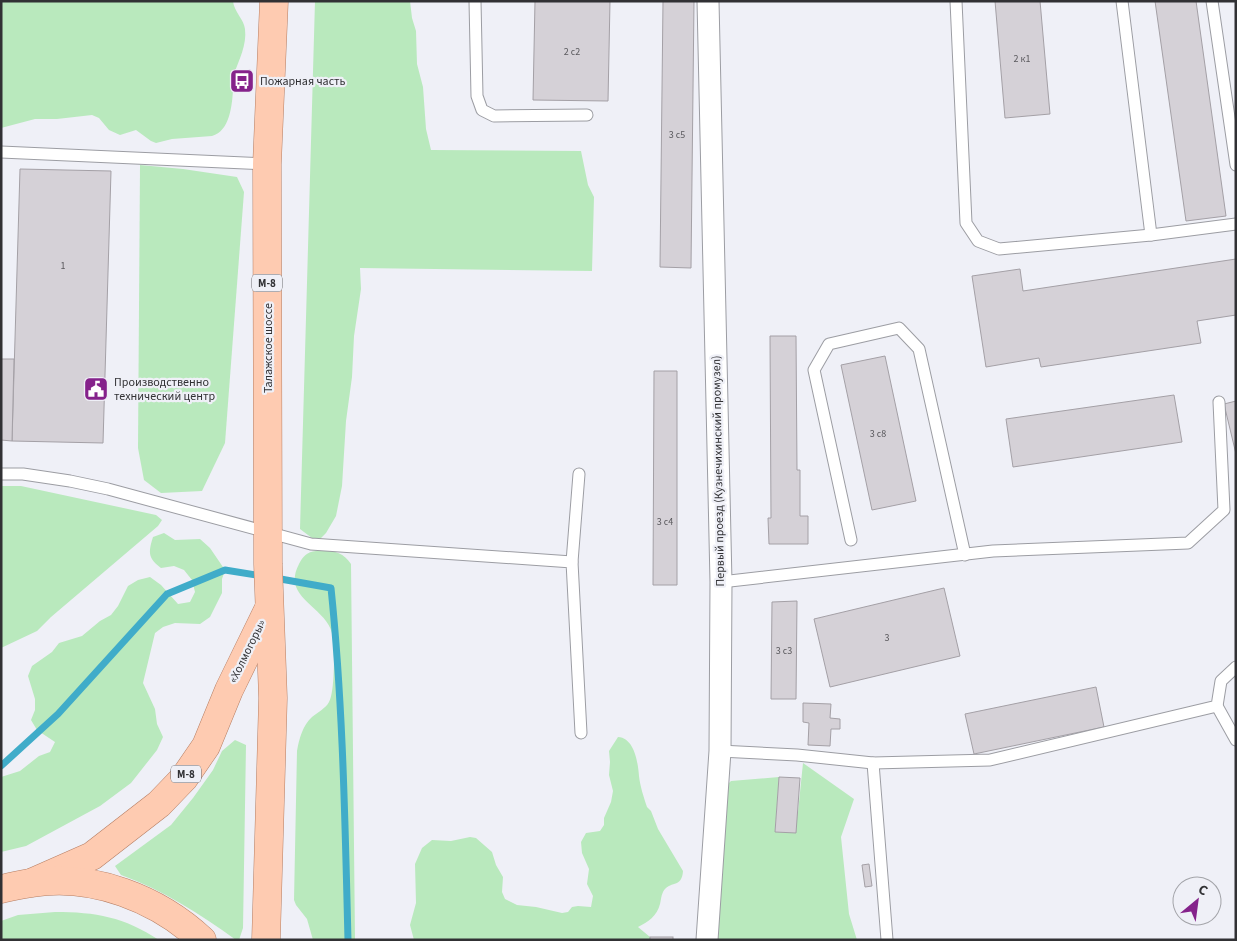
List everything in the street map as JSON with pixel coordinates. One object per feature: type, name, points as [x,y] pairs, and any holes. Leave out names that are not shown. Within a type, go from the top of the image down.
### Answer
[{"type":"main road","name":"Талажское шоссе","points":[[269,585],[267,164],[274,1]]},
{"type":"main road","name":"«Холмогоры»","points":[[1,889],[33,882],[92,856],[159,804],[184,778],[206,746],[269,585]]},
{"type":"main road","name":"«Холмогоры»","points":[[266,940],[273,698],[269,585]]},
{"type":"main road","name":"«Холмогоры»","points":[[33,882],[71,882],[108,887],[144,900],[174,917],[202,940]]},
{"type":"street","name":"Первый проезд (Кузнечихинский промузел)","points":[[707,940],[720,751],[721,582],[708,1]]},
{"type":"lane","points":[[474,1],[477,96],[482,110],[494,116],[587,115]]},
{"type":"lane","points":[[956,1],[966,223],[978,241],[999,249],[1152,235],[1236,224]]},
{"type":"lane","points":[[1122,1],[1152,235]]},
{"type":"lane","points":[[1212,1],[1236,165]]},
{"type":"lane","points":[[1,152],[267,164]]},
{"type":"lane","points":[[851,540],[814,370],[829,344],[899,328],[919,349],[965,555]]},
{"type":"lane","points":[[721,582],[993,551],[1188,543],[1224,510],[1219,402]]},
{"type":"lane","points":[[1,474],[22,474],[108,489],[311,544],[572,562]]},
{"type":"lane","points":[[579,474],[572,562],[581,733]]},
{"type":"lane","points":[[1236,667],[1221,681],[1217,706],[1236,740]]},
{"type":"lane","points":[[720,751],[797,754],[873,763],[990,760],[1217,706]]},
{"type":"lane","points":[[873,763],[887,940]]},
{"type":"green space","points":[[1,1],[233,1],[235,9],[244,25],[245,41],[233,76],[232,103],[229,117],[223,129],[212,136],[172,139],[156,143],[136,130],[120,135],[109,130],[99,118],[92,115],[57,119],[35,119],[1,128]]},
{"type":"green space","points":[[315,1],[410,1],[416,31],[417,64],[423,87],[426,129],[431,150],[581,151],[588,185],[594,197],[592,271],[360,268],[361,289],[354,336],[342,486],[336,516],[320,539],[312,538],[300,529]]},
{"type":"green space","points":[[140,165],[237,177],[244,192],[225,443],[202,491],[161,493],[144,480],[138,448]]},
{"type":"green space","points":[[1,486],[21,486],[156,515],[162,520],[158,526],[37,631],[1,648]]},
{"type":"green space","points":[[164,533],[175,540],[200,539],[210,548],[225,570],[222,579],[222,593],[210,617],[200,624],[175,623],[163,627],[155,633],[143,683],[155,709],[157,724],[163,737],[157,750],[131,783],[100,806],[26,846],[1,852],[1,777],[20,771],[39,756],[50,752],[55,742],[37,730],[31,720],[35,710],[35,699],[28,676],[32,666],[52,652],[59,643],[82,636],[100,621],[111,615],[128,586],[138,580],[150,577],[161,585],[178,604],[190,602],[195,592],[192,580],[184,570],[174,566],[161,568],[151,558],[150,547],[153,537]]},
{"type":"green space","points":[[336,552],[344,556],[351,564],[355,940],[313,940],[307,919],[294,900],[297,751],[300,737],[306,724],[324,708],[331,697],[334,657],[332,633],[328,624],[300,594],[295,576],[299,564],[308,553]]},
{"type":"green space","points":[[618,737],[624,738],[632,747],[647,807],[651,811],[658,829],[683,871],[680,880],[666,888],[663,892],[659,908],[654,915],[649,921],[638,927],[650,937],[650,940],[414,940],[410,925],[416,903],[415,864],[422,848],[432,840],[451,841],[470,837],[476,838],[492,852],[496,865],[503,877],[502,892],[505,899],[517,905],[562,913],[568,912],[572,907],[591,907],[593,896],[587,884],[589,869],[582,853],[581,842],[586,833],[600,831],[604,825],[604,818],[611,802],[613,791],[609,775],[609,751]]},
{"type":"green space","points":[[235,740],[246,745],[243,928],[239,940],[236,940],[166,895],[121,875],[115,866],[171,825],[213,770],[222,751]]},
{"type":"green space","points":[[803,763],[854,799],[841,837],[849,914],[857,940],[714,940],[723,789],[731,781],[779,777],[775,832],[798,812]]},
{"type":"green space","points":[[55,912],[84,913],[109,917],[134,926],[159,940],[1,940],[1,921],[18,915]]},
{"type":"building","points":[[535,1],[610,1],[608,101],[533,100]]},
{"type":"building","points":[[663,1],[694,1],[691,268],[660,267]]},
{"type":"building","points":[[995,1],[1040,1],[1050,114],[1005,118]]},
{"type":"building","points":[[1155,1],[1196,1],[1226,216],[1186,221]]},
{"type":"building","points":[[20,169],[111,171],[103,443],[12,441]]},
{"type":"building","points":[[1236,259],[1236,315],[1197,321],[1201,343],[1041,367],[1039,358],[986,367],[972,276],[1020,269],[1023,291]]},
{"type":"building","points":[[770,336],[796,336],[797,470],[800,470],[800,516],[808,516],[808,544],[769,544],[768,518],[771,518]]},
{"type":"building","points":[[885,356],[916,501],[872,510],[841,365]]},
{"type":"building","points":[[1,359],[14,359],[12,441],[1,440]]},
{"type":"building","points":[[654,371],[677,371],[677,585],[653,585]]},
{"type":"building","points":[[1174,395],[1182,442],[1013,467],[1006,419]]},
{"type":"building","points":[[1236,401],[1236,454],[1224,404]]},
{"type":"building","points":[[944,588],[960,656],[830,687],[814,619]]},
{"type":"building","points":[[797,601],[796,699],[771,699],[772,602]]},
{"type":"building","points":[[1096,687],[1104,727],[974,754],[965,714]]},
{"type":"building","points":[[803,703],[831,704],[830,718],[840,719],[840,729],[831,729],[830,746],[808,745],[809,723],[803,722]]},
{"type":"building","points":[[779,777],[800,778],[796,833],[775,832]]},
{"type":"building","points":[[869,864],[872,886],[865,887],[862,865]]},
{"type":"building","points":[[650,937],[673,937],[673,940],[650,940]]},
{"type":"waterway","points":[[1,766],[58,714],[167,594],[225,570],[262,576]]},
{"type":"waterway","points":[[275,578],[331,588],[341,719],[348,940]]},
{"type":"place","name":"Пожарная часть","points":[[242,81]]},
{"type":"place","name":"Производственно технический центр","points":[[96,389]]}]
